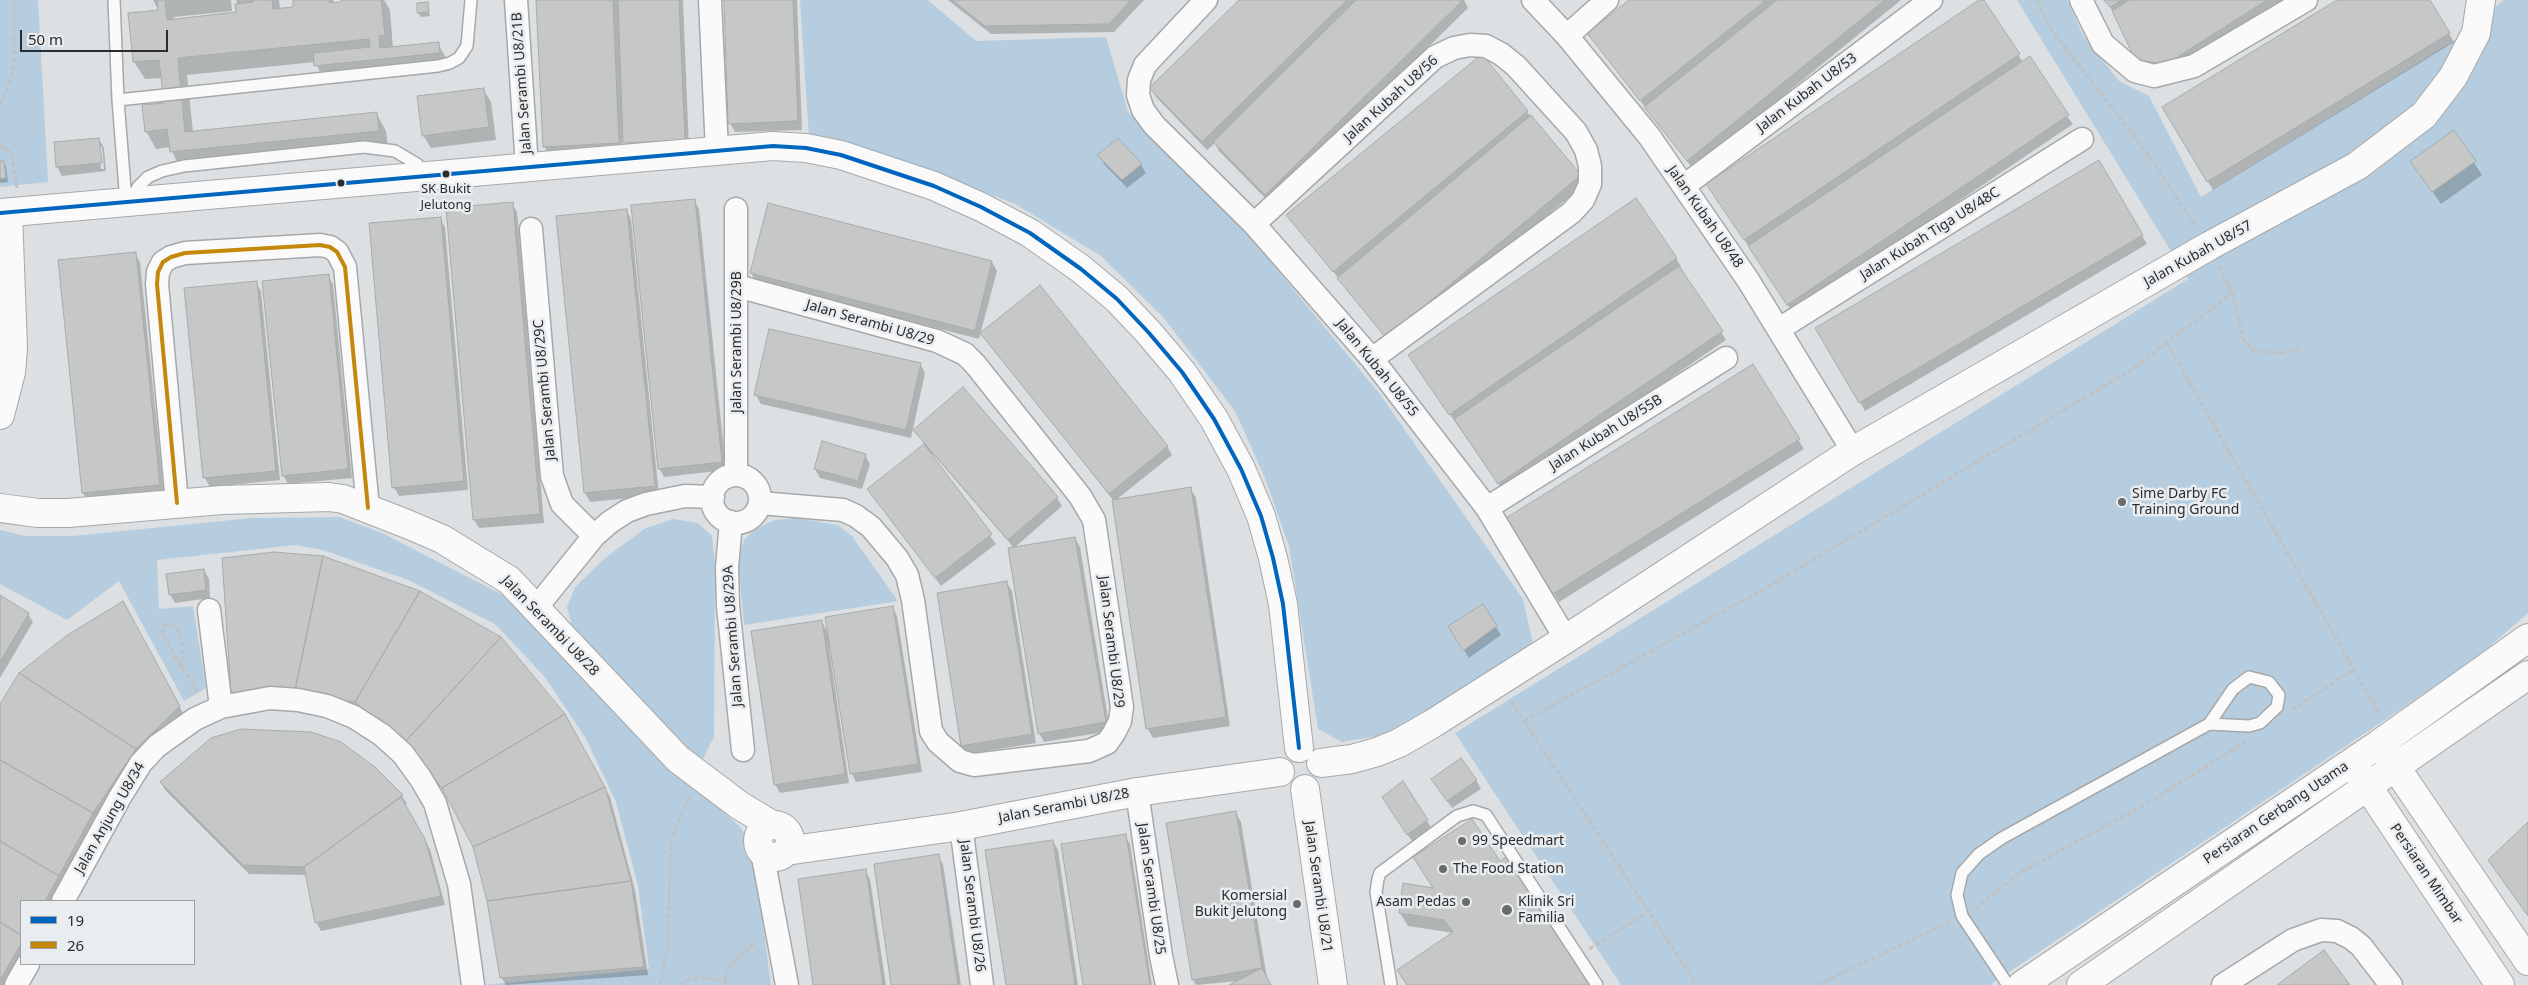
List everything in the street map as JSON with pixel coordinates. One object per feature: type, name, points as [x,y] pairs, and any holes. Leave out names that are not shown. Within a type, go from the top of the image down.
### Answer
[{"type":"street","name":"Jalan Serambi U8/21B","points":[[516,0],[527,167]]},
{"type":"street","points":[[710,0],[717,152]]},
{"type":"street","name":"Jalan Kubah U8/55","points":[[1206,0],[1145,65],[1138,80],[1138,95],[1143,110],[1154,125],[1254,224],[1372,359],[1487,508],[1566,639]]},
{"type":"street","name":"Jalan Kubah U8/48","points":[[1533,0],[1567,36],[1649,136],[1779,329],[1853,451]]},
{"type":"street","points":[[1567,36],[1607,0]]},
{"type":"street","name":"Jalan Kubah U8/53","points":[[1684,186],[1931,0]]},
{"type":"street","points":[[2081,0],[2104,44],[2135,71],[2154,76],[2194,66],[2306,0]]},
{"type":"street","name":"Jalan Kubah U8/57","points":[[1321,763],[1352,759],[1399,743],[1499,683],[1853,451],[2209,246],[2357,166],[2424,115],[2453,77],[2476,33],[2481,0]]},
{"type":"street","name":"Jalan Kubah U8/56","points":[[1254,224],[1435,57],[1454,48],[1470,45],[1486,46],[1501,54],[1516,66],[1576,132],[1586,150],[1590,166],[1590,184],[1583,200],[1571,213],[1372,359]]},
{"type":"street","name":"Jalan Kubah Tiga U8/48C","points":[[1779,329],[2082,139]]},
{"type":"street","points":[[0,415],[11,372],[13,348],[9,213],[773,146],[806,148],[841,155],[925,183],[980,207],[1030,233],[1081,269],[1117,299],[1182,372],[1214,419],[1241,470],[1261,516],[1283,604],[1299,748]]},
{"type":"street","name":"Jalan Serambi U8/29B","points":[[736,209],[736,475]]},
{"type":"street","name":"Jalan Serambi U8/29C","points":[[531,229],[552,476],[562,504],[594,536]]},
{"type":"street","points":[[177,503],[157,284],[158,272],[163,262],[171,257],[185,253],[320,245],[330,247],[337,252],[345,267],[368,508]]},
{"type":"street","name":"Jalan Serambi U8/29","points":[[737,286],[937,341],[960,351],[975,364],[1080,496],[1094,520],[1122,708],[1120,721],[1114,733],[1107,743],[1089,751],[974,765],[960,761],[938,742],[931,730],[913,600],[907,575],[897,558],[871,527],[856,516],[842,510],[760,502]]},
{"type":"street","name":"Jalan Kubah U8/55B","points":[[1487,508],[1726,358]]},
{"type":"street","points":[[736,475],[743,476],[754,483],[760,496],[760,502],[753,516],[746,520],[731,522],[724,519],[716,510],[713,497],[718,484],[723,479],[736,475]]},
{"type":"street","points":[[536,608],[594,536],[627,511],[646,504],[685,496],[713,497]]},
{"type":"street","name":"Jalan Serambi U8/28","points":[[0,508],[38,513],[68,513],[177,503],[329,497],[343,499],[368,508],[442,539],[470,554],[509,580],[678,759],[702,775],[739,805],[775,842],[849,843],[961,826],[1137,792],[1280,772]]},
{"type":"street","name":"Jalan Serambi U8/29A","points":[[731,522],[728,606],[743,750]]},
{"type":"street","points":[[209,610],[213,710]]},
{"type":"street","name":"Persiaran Gerbang Utama","points":[[2022,985],[2386,740],[2528,638]]},
{"type":"street","points":[[2081,985],[2528,676]]},
{"type":"street","name":"Jalan Anjung U8/34","points":[[64,900],[141,763],[157,746],[176,731],[213,710],[270,698],[298,700],[327,706],[354,717],[382,735],[403,754],[435,803],[459,884],[473,985]]},
{"type":"street","points":[[2386,740],[2396,768],[2528,961]]},
{"type":"street","points":[[1299,748],[1312,751],[1321,763],[1320,777],[1311,787],[1305,789],[1292,788],[1286,784],[1280,772],[1282,759],[1292,750],[1299,748]]},
{"type":"street","name":"Persiaran Mimbar","points":[[2351,763],[2500,985]]},
{"type":"street","name":"Jalan Serambi U8/21","points":[[1305,789],[1333,985]]},
{"type":"street","name":"Jalan Serambi U8/25","points":[[1137,792],[1167,985]]},
{"type":"street","name":"Jalan Serambi U8/26","points":[[961,826],[982,985]]},
{"type":"street","points":[[775,842],[774,917],[787,985]]},
{"type":"street","points":[[2223,985],[2292,940],[2321,930],[2337,931],[2351,938],[2361,946],[2390,985]]},
{"type":"street","points":[[16,985],[27,965]]},
{"type":"lane","points":[[114,0],[118,100],[129,201]]},
{"type":"lane","points":[[118,100],[438,66],[450,63],[459,58],[467,46],[471,0]]},
{"type":"lane","points":[[2008,985],[1962,916],[1957,894],[1962,873],[1979,854],[2002,838],[2209,724],[2234,689],[2249,677],[2269,682],[2279,695],[2277,708],[2260,723],[2248,726],[2209,724]]},
{"type":"lane","points":[[1391,985],[1376,892],[1380,873],[1465,812],[1480,812],[1486,816],[1597,985]]},
{"type":"path","points":[[0,105],[11,79],[14,63],[14,0]]},
{"type":"path","points":[[2037,0],[2050,28],[2145,150],[2209,246],[2232,293],[2243,339],[2253,351],[2282,353],[2302,348]]},
{"type":"path","points":[[0,146],[9,150],[14,162],[9,213]]},
{"type":"path","points":[[1524,721],[1764,589],[2131,370],[2232,293]]},
{"type":"path","points":[[2167,343],[2354,669],[2386,740]]},
{"type":"path","points":[[182,669],[182,642],[179,632],[173,624],[164,624],[163,634],[182,669],[213,710]]},
{"type":"path","points":[[2288,713],[2354,669]]},
{"type":"path","points":[[1499,683],[1697,985]]},
{"type":"path","points":[[1816,985],[1980,908],[2016,875],[2153,800],[2247,740]]},
{"type":"path","points":[[660,985],[668,945],[671,840],[691,792],[702,775]]},
{"type":"path","points":[[1578,956],[1648,912]]},
{"type":"path","points":[[725,981],[726,971],[774,917]]},
{"type":"path","points":[[680,985],[690,978],[701,977],[725,981],[731,985]]},
{"type":"shaded area","points":[[0,0],[38,0],[48,182],[0,187]]},
{"type":"shaded area","points":[[800,0],[928,0],[976,41],[1106,37],[1128,112],[1241,226],[1379,393],[1523,599],[1534,648],[1406,731],[1342,742],[1318,729],[1289,546],[1265,478],[1235,411],[1163,317],[1101,256],[1015,204],[918,167],[809,138]]},
{"type":"shaded area","points":[[2017,0],[2067,0],[2083,35],[2119,81],[2149,96],[2201,197],[2455,40],[2504,0],[2528,0],[2528,613],[2474,660],[1990,985],[1621,985],[1455,733],[2188,279]]},
{"type":"shaded area","points":[[339,517],[382,533],[503,595],[618,716],[739,826],[748,839],[755,863],[771,985],[484,985],[649,969],[638,886],[616,802],[585,737],[544,676],[495,624],[408,580],[323,550],[296,545],[157,560],[159,609],[193,606],[206,688],[184,701],[119,581],[67,620],[0,584],[0,530],[25,536],[73,536],[251,518]]},
{"type":"shaded area","points":[[797,518],[838,525],[852,536],[898,601],[744,625],[738,560],[744,540],[755,529],[775,520]]},
{"type":"shaded area","points":[[673,519],[698,523],[712,536],[715,564],[714,737],[701,763],[682,747],[572,626],[567,607],[575,587],[604,559],[644,529]]},
{"type":"building","points":[[157,0],[165,0],[167,20],[236,12],[235,4],[253,2],[253,0],[272,0],[273,9],[293,7],[293,0],[329,0],[330,3],[341,2],[341,0],[381,0],[385,35],[379,36],[380,48],[439,42],[440,53],[314,66],[313,53],[370,47],[369,39],[178,58],[185,132],[377,112],[379,131],[170,152],[167,129],[145,132],[142,105],[164,103],[159,60],[133,62],[128,13],[158,10]]},
{"type":"building","points":[[536,0],[613,0],[619,143],[543,147]]},
{"type":"building","points":[[618,0],[679,0],[685,140],[623,143]]},
{"type":"building","points":[[724,0],[793,0],[798,121],[728,124]]},
{"type":"building","points":[[952,0],[1131,0],[1109,24],[985,26]]},
{"type":"building","points":[[1239,0],[1347,0],[1202,142],[1149,88]]},
{"type":"building","points":[[1356,0],[1463,0],[1265,195],[1213,142]]},
{"type":"building","points":[[1629,0],[1766,0],[1640,101],[1587,33]]},
{"type":"building","points":[[1777,0],[1885,0],[1687,161],[1644,107]]},
{"type":"building","points":[[1979,0],[1984,0],[2020,54],[1744,240],[1706,184]]},
{"type":"building","points":[[2104,0],[2122,0],[2110,7]]},
{"type":"building","points":[[2129,0],[2267,0],[2165,65],[2135,59],[2112,11]]},
{"type":"building","points":[[2337,0],[2430,0],[2450,33],[2207,182],[2162,107]]},
{"type":"building","points":[[428,2],[429,12],[417,13],[417,3]]},
{"type":"building","points":[[1482,54],[1528,111],[1333,272],[1286,215]]},
{"type":"building","points":[[2030,56],[2069,115],[1787,305],[1748,246]]},
{"type":"building","points":[[484,88],[489,127],[422,136],[417,96]]},
{"type":"building","points":[[1531,115],[1581,175],[1386,338],[1337,278]]},
{"type":"building","points":[[2454,130],[2476,161],[2432,192],[2410,161]]},
{"type":"building","points":[[99,138],[102,163],[56,167],[54,142]]},
{"type":"building","points":[[1118,138],[1142,164],[1122,180],[1097,155]]},
{"type":"building","points":[[2099,160],[2143,235],[1859,403],[1815,328]]},
{"type":"building","points":[[0,161],[4,161],[6,178],[0,179]]},
{"type":"building","points":[[1636,198],[1677,258],[1449,415],[1408,355]]},
{"type":"building","points":[[695,199],[722,462],[658,469],[631,205]]},
{"type":"building","points":[[513,202],[540,514],[473,520],[446,208]]},
{"type":"building","points":[[768,203],[992,261],[975,331],[750,273]]},
{"type":"building","points":[[627,209],[655,486],[584,493],[556,216]]},
{"type":"building","points":[[441,217],[464,481],[392,488],[369,223]]},
{"type":"building","points":[[136,252],[160,485],[82,493],[58,260]]},
{"type":"building","points":[[1679,266],[1723,331],[1498,484],[1454,419]]},
{"type":"building","points":[[329,274],[348,469],[282,476],[262,281]]},
{"type":"building","points":[[257,281],[276,471],[203,478],[184,288]]},
{"type":"building","points":[[1040,285],[1168,446],[1109,494],[980,333]]},
{"type":"building","points":[[769,329],[921,363],[906,430],[754,395]]},
{"type":"building","points":[[1753,364],[1800,439],[1553,594],[1506,518]]},
{"type":"building","points":[[963,387],[1058,497],[1008,540],[913,430]]},
{"type":"building","points":[[822,441],[866,454],[858,481],[814,469]]},
{"type":"building","points":[[924,444],[992,534],[935,578],[867,489]]},
{"type":"building","points":[[1191,487],[1226,717],[1146,729],[1112,500]]},
{"type":"building","points":[[1075,537],[1106,722],[1038,734],[1008,548]]},
{"type":"building","points":[[274,552],[323,556],[294,695],[231,694],[222,558]]},
{"type":"building","points":[[323,556],[420,591],[355,702],[294,695]]},
{"type":"building","points":[[204,569],[206,590],[169,595],[166,574]]},
{"type":"building","points":[[1007,581],[1032,734],[961,746],[937,593]]},
{"type":"building","points":[[420,591],[501,637],[405,742],[355,702]]},
{"type":"building","points":[[0,595],[29,613],[0,662]]},
{"type":"building","points":[[123,601],[180,706],[136,749],[19,673],[66,636]]},
{"type":"building","points":[[1483,604],[1497,626],[1463,651],[1448,626]]},
{"type":"building","points":[[893,606],[918,764],[850,774],[825,617]]},
{"type":"building","points":[[822,620],[845,774],[774,785],[751,631]]},
{"type":"building","points":[[501,637],[565,714],[442,788],[405,742]]},
{"type":"building","points":[[19,673],[136,749],[93,813],[0,760],[0,704]]},
{"type":"building","points":[[565,714],[605,787],[473,847],[442,788]]},
{"type":"building","points":[[241,729],[311,732],[341,742],[375,767],[403,795],[304,867],[243,865],[160,782],[211,738]]},
{"type":"building","points":[[1461,758],[1477,780],[1447,801],[1431,779]]},
{"type":"building","points":[[0,760],[93,813],[59,876],[0,841]]},
{"type":"building","points":[[1403,781],[1428,820],[1407,835],[1382,797]]},
{"type":"building","points":[[605,787],[631,881],[487,901],[473,847]]},
{"type":"building","points":[[401,797],[425,839],[441,896],[315,923],[304,867]]},
{"type":"building","points":[[1236,811],[1262,968],[1192,980],[1166,823]]},
{"type":"building","points":[[1472,819],[1500,861],[1507,856],[1590,985],[1407,985],[1397,970],[1453,932],[1444,920],[1399,913],[1403,883],[1433,888],[1413,857]]},
{"type":"building","points":[[2528,822],[2528,916],[2488,860]]},
{"type":"building","points":[[1126,834],[1150,985],[1083,985],[1061,844]]},
{"type":"building","points":[[1053,840],[1075,985],[1006,985],[985,850]]},
{"type":"building","points":[[0,841],[59,876],[46,900],[20,900],[20,934],[0,922]]},
{"type":"building","points":[[939,854],[958,985],[891,985],[874,864]]},
{"type":"building","points":[[866,869],[883,985],[813,985],[798,879]]},
{"type":"building","points":[[631,881],[644,967],[500,978],[487,901]]},
{"type":"building","points":[[0,922],[20,934],[20,946],[0,980]]},
{"type":"building","points":[[2324,950],[2350,985],[2277,985]]},
{"type":"building","points":[[1262,968],[1271,985],[1229,985]]},
{"type":"transit line","name":"19","points":[[0,213],[773,146],[806,148],[841,155],[934,186],[981,207],[1030,233],[1081,269],[1117,299],[1149,333],[1182,372],[1214,419],[1241,469],[1261,516],[1273,558],[1283,604],[1299,748]]},
{"type":"transit line","name":"26","points":[[177,503],[157,284],[158,272],[163,262],[171,257],[185,253],[320,245],[330,247],[337,252],[345,267],[368,508]]},
{"type":"place","name":"SK Bukit Jelutong","points":[[446,174]]},
{"type":"place","name":"Sime Darby FC Training Ground","points":[[2122,502]]},
{"type":"place","name":"99 Speedmart","points":[[1462,841]]},
{"type":"place","name":"The Food Station","points":[[1443,869]]},
{"type":"place","name":"Asam Pedas","points":[[1466,902]]},
{"type":"place","name":"Komersial Bukit Jelutong","points":[[1297,904]]},
{"type":"place","name":"Klinik Sri Familia","points":[[1507,910]]}]
